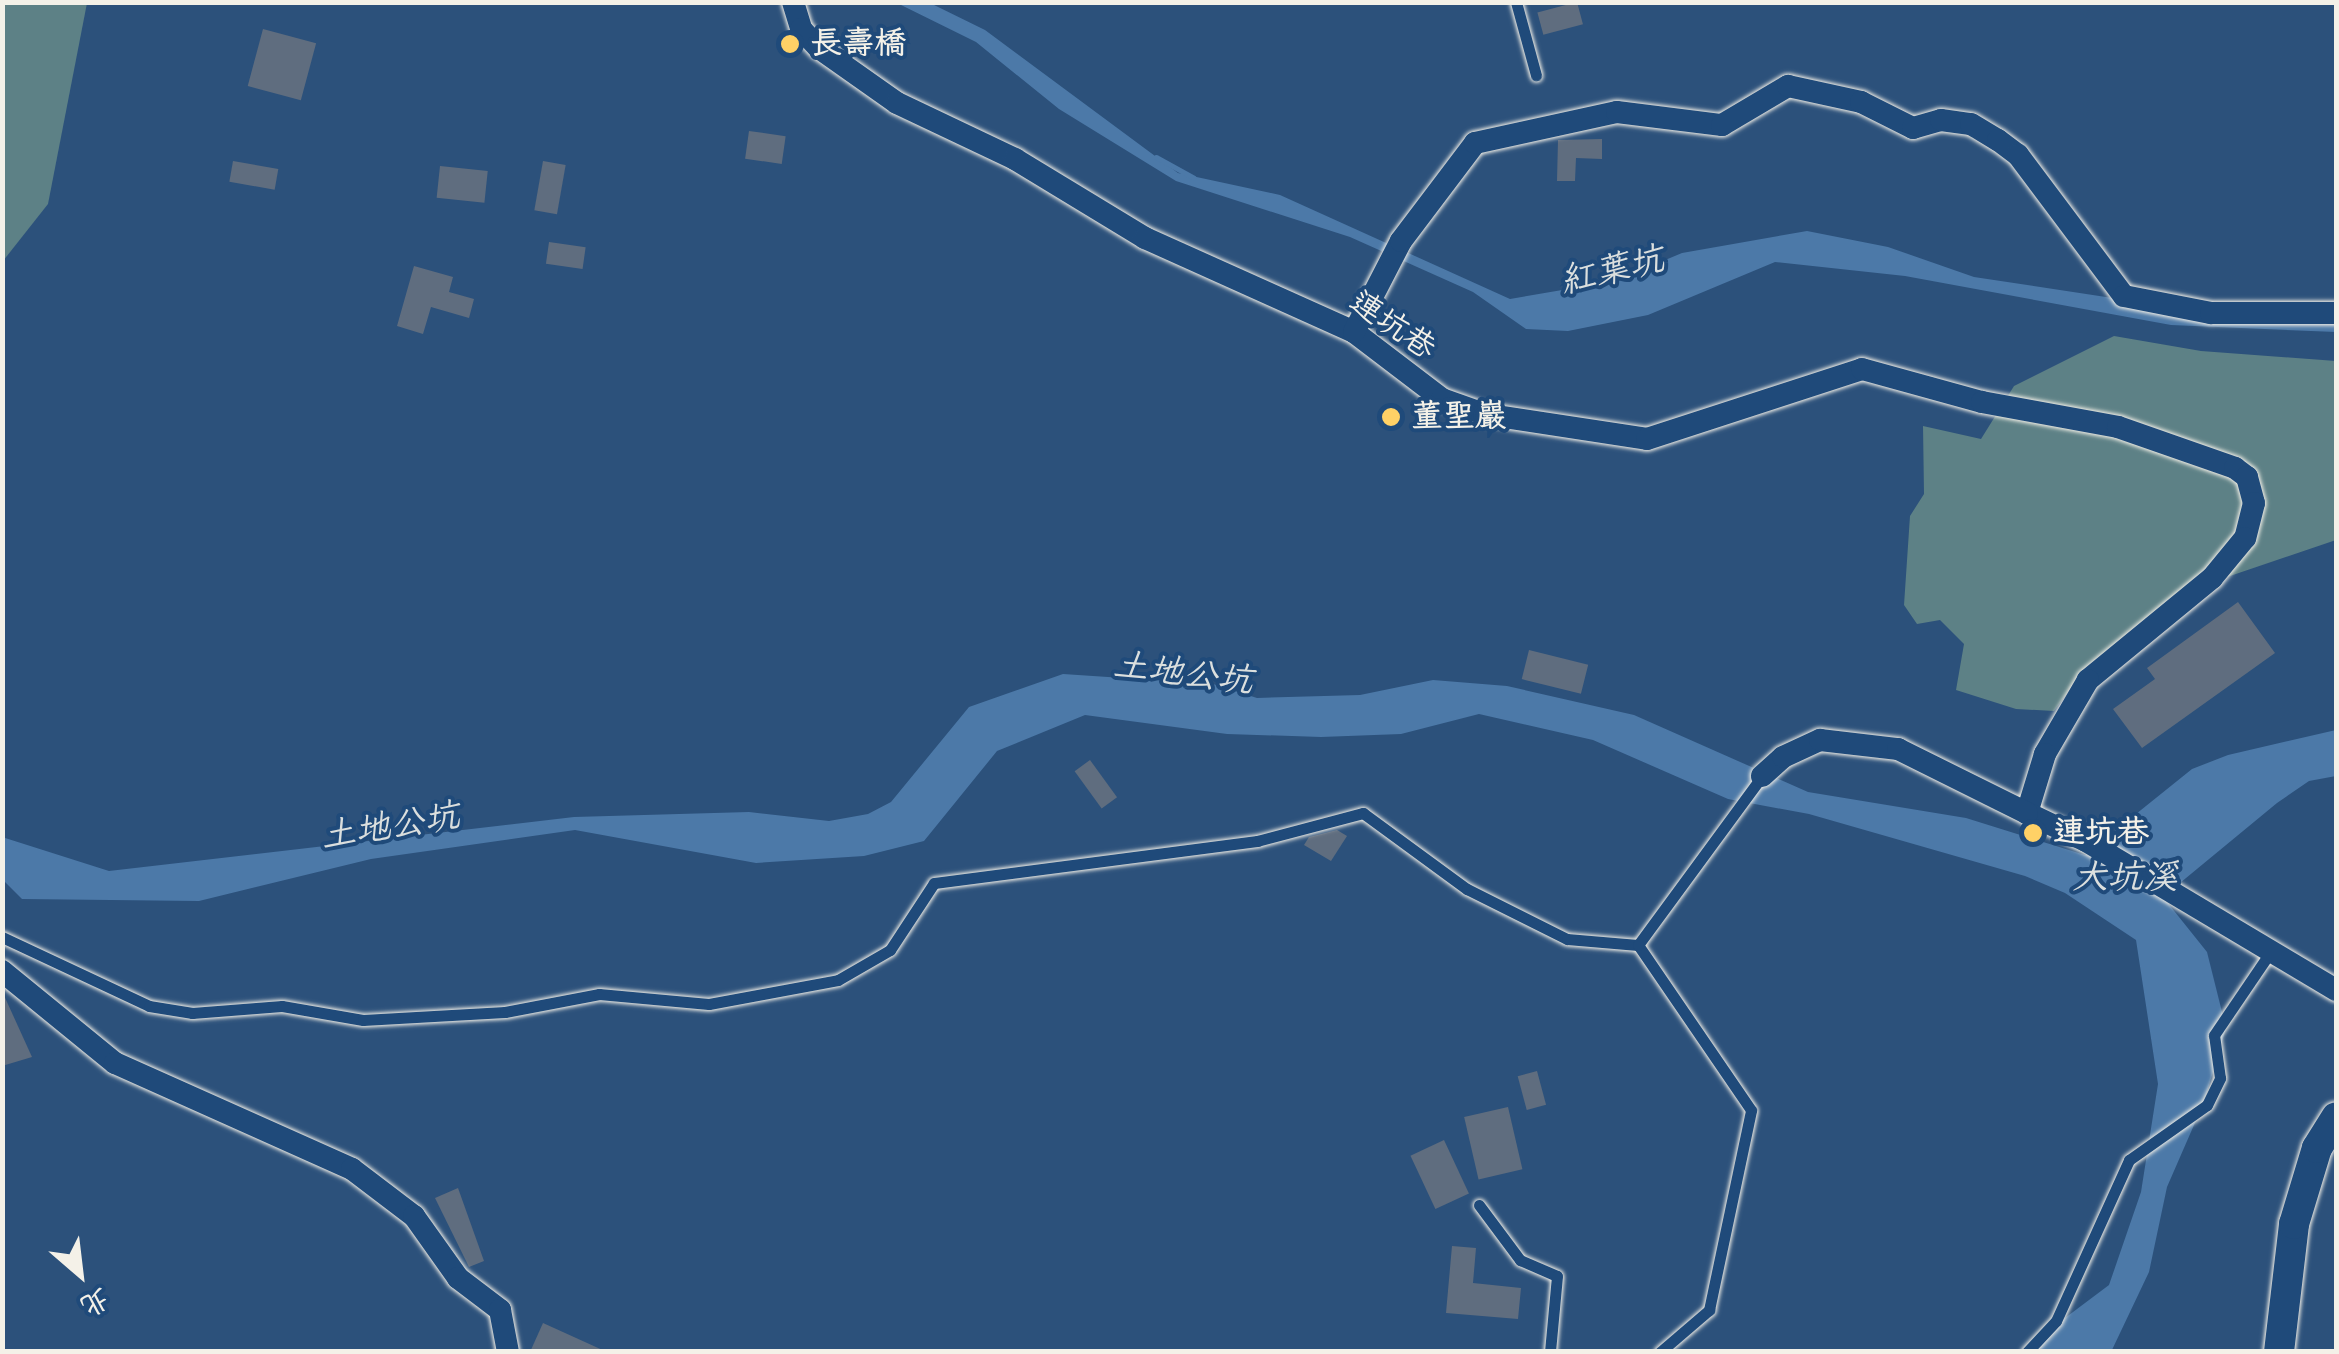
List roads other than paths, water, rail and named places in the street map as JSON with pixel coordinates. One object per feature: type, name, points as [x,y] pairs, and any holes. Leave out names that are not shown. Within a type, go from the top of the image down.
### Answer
[{"type":"main road","points":[[2280,1352],[2294,1224],[2317,1148],[2336,1118]]},
{"type":"street","name":"連坑巷","points":[[793,2],[800,29],[819,48],[896,103],[1015,159],[1146,238],[1354,332],[1442,399],[1484,414],[1647,439],[1862,369],[1982,402],[2118,427],[2236,468],[2247,477],[2254,503],[2245,538],[2212,578],[2088,680],[2046,754],[2026,813]]},
{"type":"street","points":[[1354,332],[1400,241],[1474,144],[1616,112],[1722,125],[1788,86],[1861,102],[1913,128],[1941,120],[1971,124],[1998,140],[2018,155],[2124,296],[2211,312],[2336,312]]},
{"type":"street","points":[[1762,776],[1783,757],[1820,740],[1898,750],[2086,841],[2336,990]]},
{"type":"street","points":[[2,971],[115,1062],[352,1169],[414,1216],[458,1278],[500,1310],[508,1352]]},
{"type":"lane","points":[[1516,2],[1536,75]]},
{"type":"lane","points":[[1638,945],[1762,776]]},
{"type":"lane","points":[[2,937],[148,1006],[192,1013],[282,1006],[363,1020],[505,1012],[599,994],[709,1004],[838,980],[890,950],[934,883],[1257,841],[1363,813],[1467,889],[1567,939],[1638,945]]},
{"type":"lane","points":[[1638,945],[1751,1110],[1709,1310],[1660,1352]]},
{"type":"lane","points":[[2027,1352],[2056,1321],[2129,1160],[2207,1105],[2220,1078],[2214,1035],[2272,950]]},
{"type":"lane","points":[[1478,1205],[1520,1260],[1557,1276],[1550,1352]]},
{"type":"water","points":[[897,3],[930,3],[985,30],[1178,173],[1280,195],[1510,299],[1615,281],[1682,253],[1807,231],[1888,247],[1974,277],[2119,299],[2336,308],[2336,332],[2171,325],[1905,276],[1775,262],[1648,315],[1568,331],[1526,329],[1473,292],[1350,237],[1176,181],[1059,109],[976,42]]},
{"type":"water","name":"大坑溪","points":[[1063,674],[1213,684],[1257,698],[1360,695],[1433,680],[1507,686],[1634,715],[1808,792],[1966,818],[2085,855],[2192,769],[2228,755],[2336,730],[2336,776],[2309,781],[2277,803],[2163,897],[2207,952],[2226,1028],[2204,1102],[2167,1187],[2149,1272],[2111,1352],[2021,1351],[2109,1285],[2141,1192],[2158,1084],[2136,940],[2065,893],[2025,876],[1809,814],[1728,799],[1593,740],[1479,714],[1401,734],[1321,737],[1227,734],[1085,715],[997,751],[924,841],[864,856],[756,863],[575,830],[371,859],[199,901],[22,899],[3,880],[2,837],[109,871],[574,817],[749,812],[829,821],[868,814],[891,802],[969,707]]},
{"type":"waterway","name":"紅葉坑","points":[[1156,157],[1194,178]]},
{"type":"place","name":"長壽橋","points":[[790,44]]},
{"type":"place","name":"董聖巖","points":[[1391,417]]},
{"type":"place","name":"連坑巷","points":[[2033,833]]},
{"type":"water label","name":"土地公坑","points":[[1183,674]]},
{"type":"water label","name":"土地公坑","points":[[390,827]]}]
